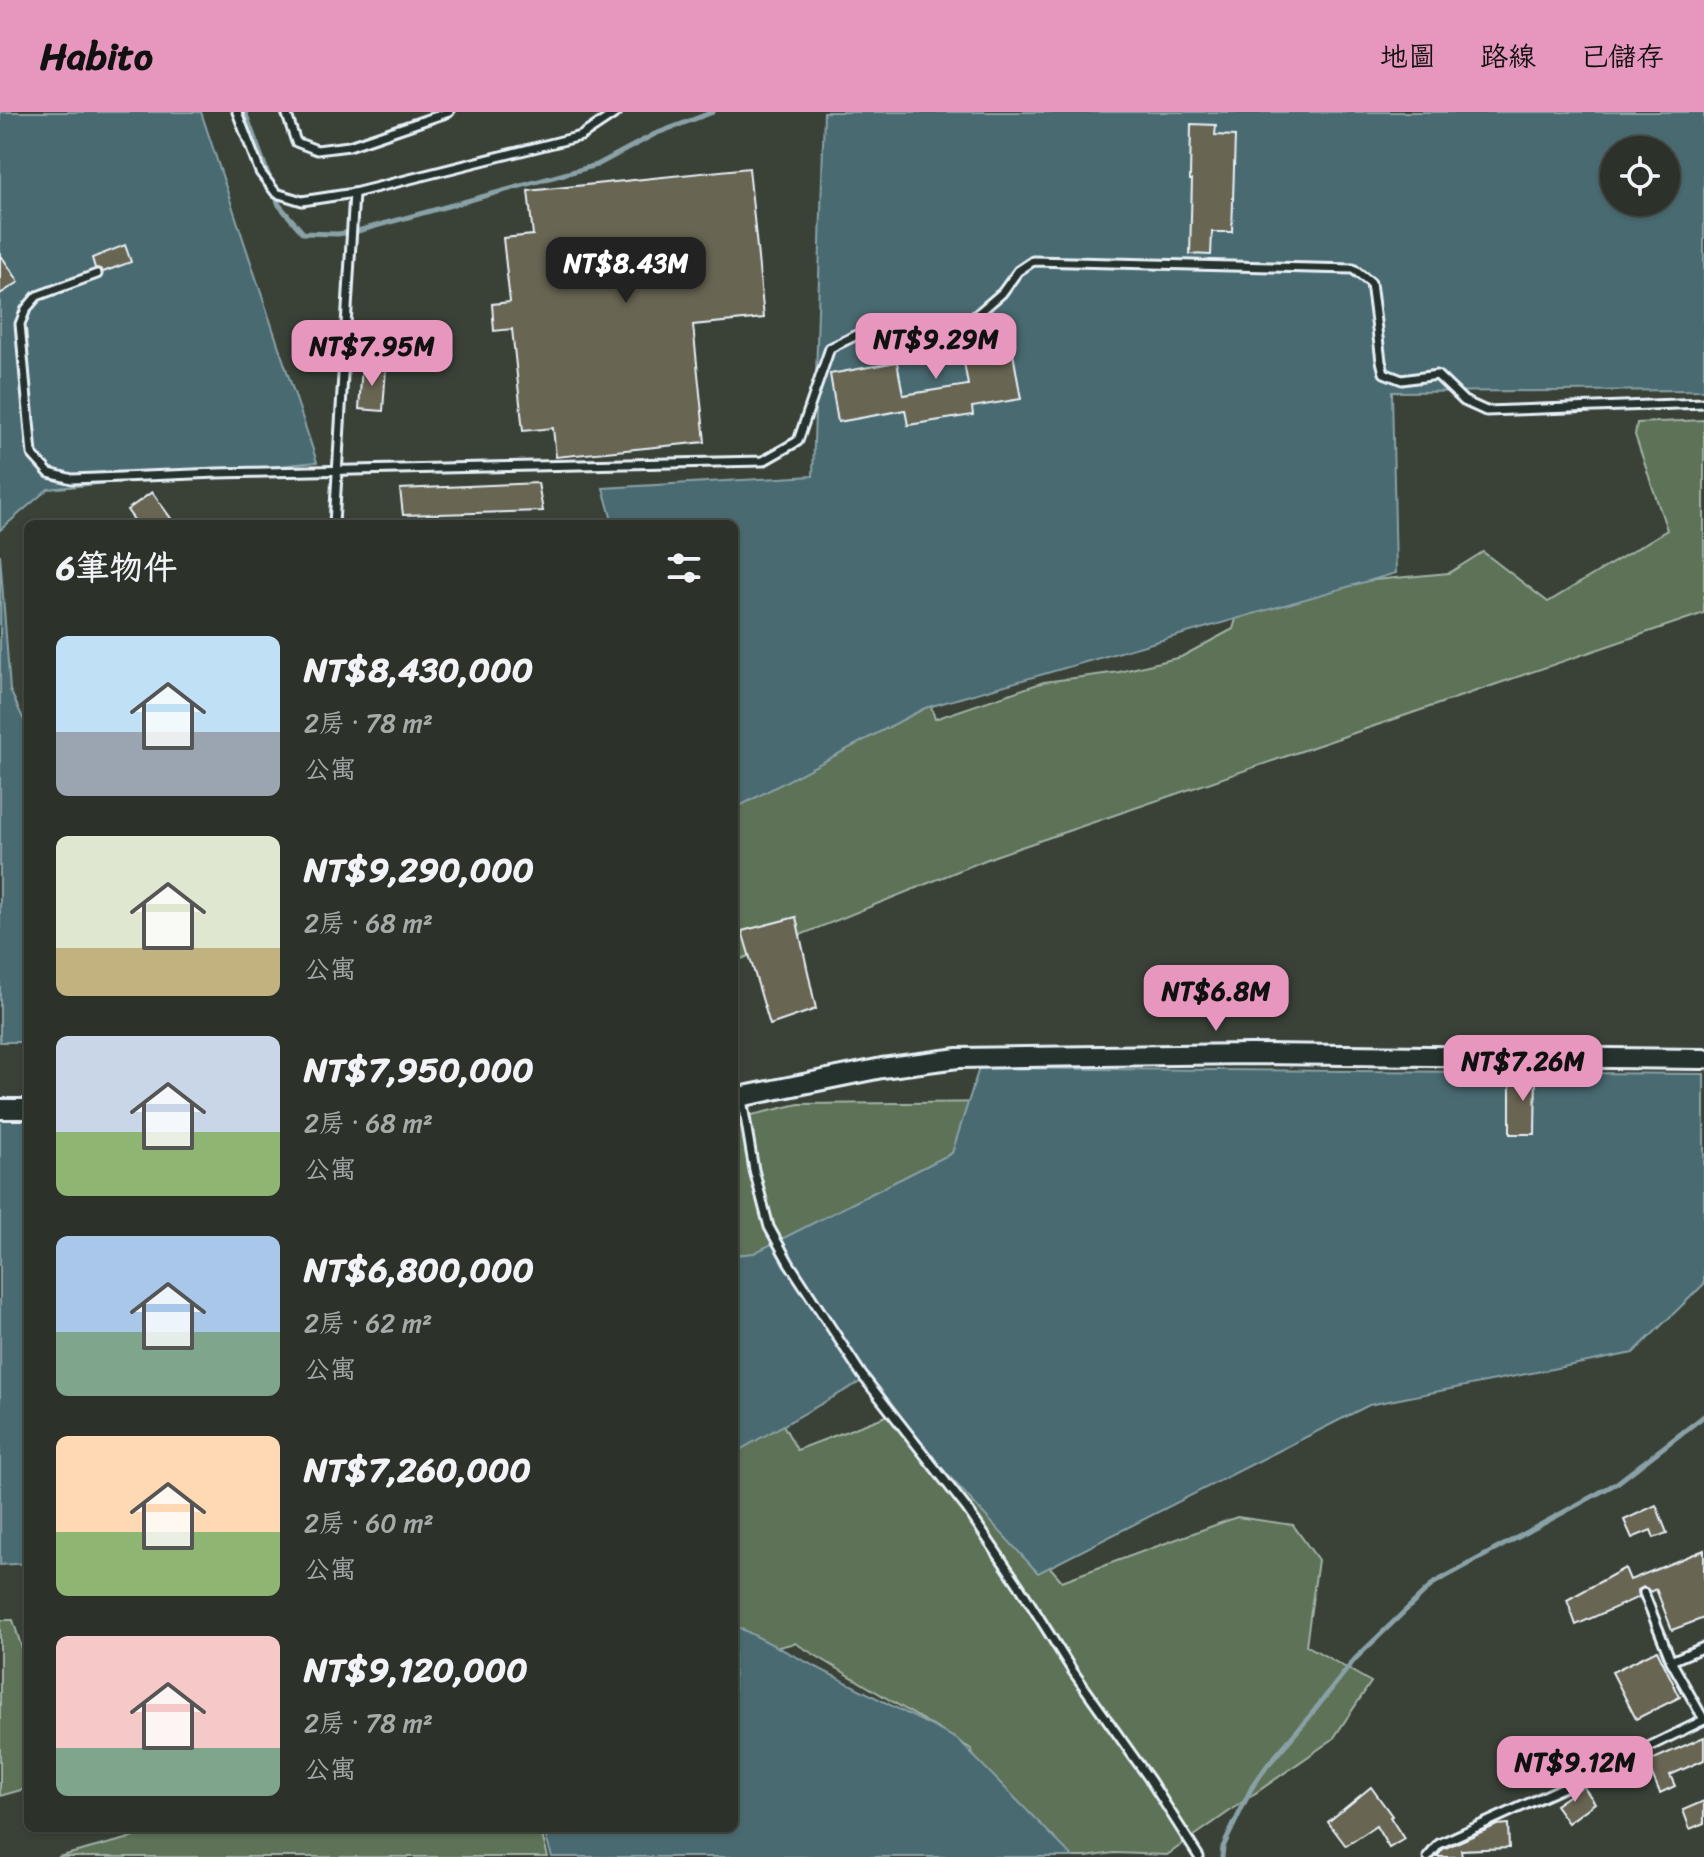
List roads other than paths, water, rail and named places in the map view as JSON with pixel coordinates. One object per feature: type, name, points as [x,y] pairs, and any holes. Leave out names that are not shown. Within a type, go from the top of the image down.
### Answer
[{"type":"street","points":[[738,1097],[882,1068],[958,1058],[1250,1054],[1704,1059]]},
{"type":"street","points":[[0,1109],[24,1109]]},
{"type":"lane","points":[[237,112],[260,172],[276,193],[302,201],[354,193],[581,136],[617,112]]},
{"type":"lane","points":[[286,112],[296,142],[317,150],[349,146],[449,112]]},
{"type":"lane","points":[[334,520],[354,193]]},
{"type":"lane","points":[[97,274],[37,296],[26,309],[20,324],[32,454],[49,473],[72,479],[763,461],[798,441],[830,348],[861,333],[974,317],[1002,293],[1018,271],[1033,261],[1353,269],[1371,283],[1381,361],[1384,373],[1393,377],[1402,380],[1437,375],[1464,401],[1486,411],[1704,403]]},
{"type":"lane","points":[[738,1097],[769,1227],[789,1263],[862,1375],[976,1522],[1199,1857]]},
{"type":"lane","points":[[1428,1857],[1439,1844],[1704,1720],[1671,1661],[1644,1593]]},
{"type":"lane","points":[[1671,1661],[1704,1647]]},
{"type":"water","points":[[0,112],[201,112],[317,462],[48,489],[0,530]]},
{"type":"water","points":[[824,112],[1704,112],[1704,390],[1392,392],[1396,573],[925,708],[738,807],[738,520],[612,520],[603,488],[813,476]]},
{"type":"water","points":[[0,554],[10,690],[24,720],[24,1042],[0,1042]]},
{"type":"water","points":[[979,1068],[1704,1074],[1704,1284],[1633,1353],[1369,1405],[1038,1573],[862,1381],[738,1451],[738,1255],[754,1253],[952,1153]]},
{"type":"water","points":[[0,1112],[24,1113],[24,1563],[0,1565]]},
{"type":"water","points":[[738,1627],[957,1739],[1073,1857],[552,1857],[544,1832],[738,1832]]},
{"type":"waterway","points":[[245,112],[271,182]]},
{"type":"waterway","points":[[274,192],[279,205],[303,233],[354,232],[597,165],[655,134],[713,112]]},
{"type":"waterway","points":[[1222,1857],[1223,1847],[1252,1787],[1267,1766],[1355,1659],[1434,1583],[1617,1483],[1704,1416]]}]
